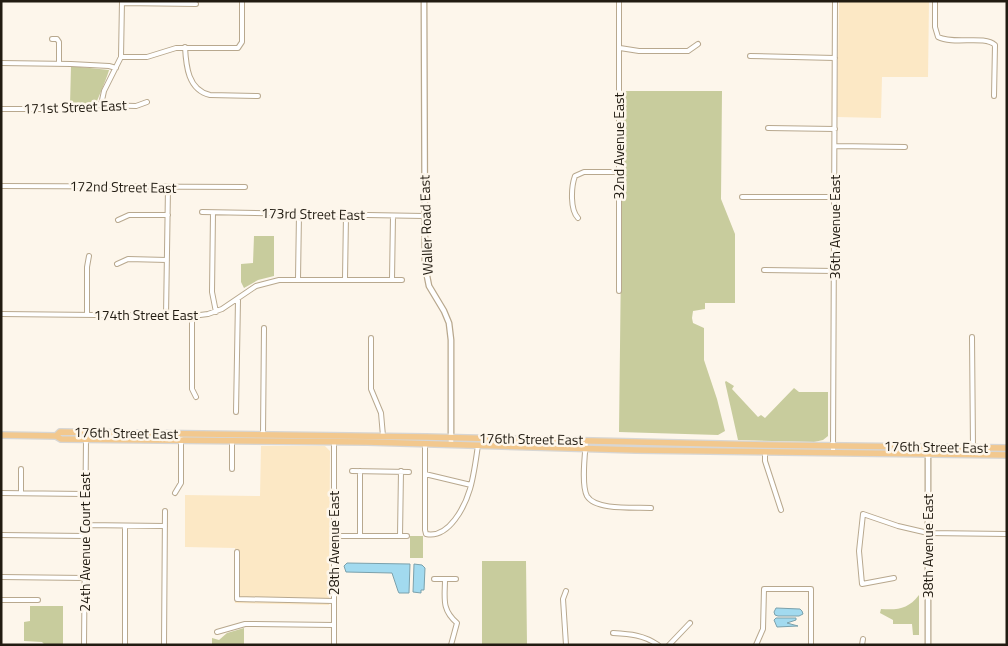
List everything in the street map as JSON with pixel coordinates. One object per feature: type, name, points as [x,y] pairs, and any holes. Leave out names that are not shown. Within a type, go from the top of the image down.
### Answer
[{"type":"main road","name":"176th Street East","points":[[56,436],[60,432],[382,436],[451,441],[833,449],[1007,448]]},
{"type":"main road","points":[[178,439],[176,437],[205,437],[208,434]]},
{"type":"main road","name":"176th Street East","points":[[1,435],[56,436],[61,439],[425,443],[451,441],[478,445],[586,444],[764,452],[833,449],[928,455],[1007,455]]},
{"type":"main road","points":[[334,442],[336,439],[358,439],[362,436]]},
{"type":"street","points":[[121,57],[147,57],[171,49],[240,47],[242,42],[242,1]]},
{"type":"street","name":"Waller Road East","points":[[424,1],[425,256],[427,278],[434,295],[444,310],[451,334],[451,441]]},
{"type":"street","name":"32nd Avenue East","points":[[619,1],[619,291]]},
{"type":"street","name":"36th Avenue East","points":[[833,449],[835,1]]},
{"type":"street","points":[[936,1],[935,27],[938,38],[949,41],[984,41],[994,44],[996,49],[994,96]]},
{"type":"street","points":[[101,105],[104,91],[121,57],[122,2],[196,4]]},
{"type":"street","points":[[52,39],[57,39],[59,42],[59,64]]},
{"type":"street","points":[[620,48],[639,51],[688,51],[698,44]]},
{"type":"street","points":[[186,48],[188,72],[195,86],[202,92],[210,95],[258,96]]},
{"type":"street","points":[[750,56],[835,58]]},
{"type":"street","points":[[1,63],[109,66],[116,68]]},
{"type":"street","name":"171st Street East","points":[[1,109],[71,109],[101,105],[136,106],[148,102]]},
{"type":"street","points":[[768,128],[835,129]]},
{"type":"street","points":[[835,146],[905,147]]},
{"type":"street","points":[[578,218],[573,208],[575,176],[584,172],[619,172]]},
{"type":"street","name":"172nd Street East","points":[[1,186],[245,187]]},
{"type":"street","points":[[166,316],[168,188]]},
{"type":"street","points":[[742,197],[834,197]]},
{"type":"street","name":"173rd Street East","points":[[202,212],[424,216]]},
{"type":"street","points":[[213,212],[212,292],[216,312]]},
{"type":"street","points":[[298,279],[299,214]]},
{"type":"street","points":[[118,220],[129,215],[168,215]]},
{"type":"street","points":[[345,280],[346,215]]},
{"type":"street","points":[[392,280],[393,216]]},
{"type":"street","points":[[87,315],[90,256]]},
{"type":"street","points":[[117,264],[128,259],[167,260]]},
{"type":"street","points":[[764,270],[835,271]]},
{"type":"street","name":"174th Street East","points":[[1,314],[192,316],[216,312],[238,300],[249,291],[265,283],[279,280],[402,280]]},
{"type":"street","points":[[236,412],[238,300]]},
{"type":"street","points":[[192,316],[192,389],[196,397]]},
{"type":"street","points":[[263,435],[264,328]]},
{"type":"street","points":[[972,337],[973,448]]},
{"type":"street","points":[[371,338],[371,389],[380,412],[382,436]]},
{"type":"street","name":"24th Avenue Court East","points":[[84,645],[86,438]]},
{"type":"street","points":[[175,494],[181,483],[178,439]]},
{"type":"street","points":[[232,441],[232,469]]},
{"type":"street","name":"28th Avenue East","points":[[334,442],[334,645]]},
{"type":"street","points":[[425,443],[426,534],[436,534],[450,524],[464,502],[471,485],[478,445]]},
{"type":"street","points":[[586,444],[585,489],[587,496],[592,502],[601,506],[651,508]]},
{"type":"street","name":"38th Avenue East","points":[[928,448],[928,645]]},
{"type":"street","points":[[764,452],[782,510]]},
{"type":"street","points":[[21,469],[21,493]]},
{"type":"street","points":[[352,471],[409,472]]},
{"type":"street","points":[[360,471],[360,536]]},
{"type":"street","points":[[400,536],[401,471]]},
{"type":"street","points":[[425,474],[471,485]]},
{"type":"street","points":[[1,493],[85,494]]},
{"type":"street","points":[[164,645],[165,511]]},
{"type":"street","points":[[894,578],[862,584],[859,552],[863,514],[904,528],[928,533],[1007,534]]},
{"type":"street","points":[[85,525],[165,526]]},
{"type":"street","points":[[125,526],[125,645]]},
{"type":"street","points":[[1,535],[85,536]]},
{"type":"street","points":[[334,536],[407,536]]},
{"type":"street","points":[[237,552],[237,599],[334,601]]},
{"type":"street","points":[[1,577],[85,578]]},
{"type":"street","points":[[434,579],[456,579]]},
{"type":"street","points":[[445,579],[446,608],[448,614],[457,623],[451,645]]},
{"type":"street","points":[[756,645],[763,629],[764,589],[811,589],[811,645]]},
{"type":"street","points":[[566,591],[563,599],[566,645]]},
{"type":"street","points":[[1,600],[38,600]]},
{"type":"street","points":[[670,645],[690,623]]},
{"type":"street","points":[[217,632],[245,624],[334,626]]},
{"type":"street","points":[[614,633],[637,635],[658,645]]},
{"type":"street","points":[[862,645],[863,639]]},
{"type":"shaded area","points":[[839,1],[929,1],[928,77],[882,77],[881,118],[837,117]]},
{"type":"shaded area","points":[[261,446],[325,446],[330,451],[329,605],[235,603],[235,548],[185,547],[185,495],[260,496]]},
{"type":"green space","points":[[71,66],[109,70],[97,101],[81,105],[70,105]]},
{"type":"green space","points":[[623,91],[722,91],[721,199],[735,234],[735,303],[705,303],[705,309],[693,311],[692,318],[693,323],[704,328],[704,360],[725,431],[718,435],[619,432]]},
{"type":"green space","points":[[254,236],[274,236],[274,276],[258,280],[244,288],[241,282],[241,264],[253,263]]},
{"type":"green space","points":[[726,381],[734,386],[732,389],[758,417],[761,415],[765,418],[794,388],[799,392],[828,392],[828,436],[823,440],[814,442],[738,440]]},
{"type":"green space","points":[[410,536],[423,536],[423,558],[410,558]]},
{"type":"green space","points":[[482,561],[526,561],[527,645],[482,645]]},
{"type":"green space","points":[[919,595],[919,635],[913,635],[912,624],[893,624],[893,620],[880,613],[881,609],[903,608]]},
{"type":"green space","points":[[30,606],[63,606],[63,645],[45,645],[42,642],[24,641],[24,622],[30,621]]},
{"type":"green space","points":[[244,628],[244,645],[212,644],[212,638],[219,640],[227,633]]},
{"type":"water","points":[[347,563],[410,564],[409,593],[399,593],[392,573],[346,572],[344,566]]},
{"type":"water","points":[[414,564],[422,565],[425,568],[424,590],[421,590],[421,593],[413,592]]},
{"type":"water","points":[[776,608],[800,609],[803,614],[799,616],[778,616],[774,612]]},
{"type":"water","points":[[776,618],[796,618],[796,620],[787,623],[798,626],[777,627],[774,620]]}]
